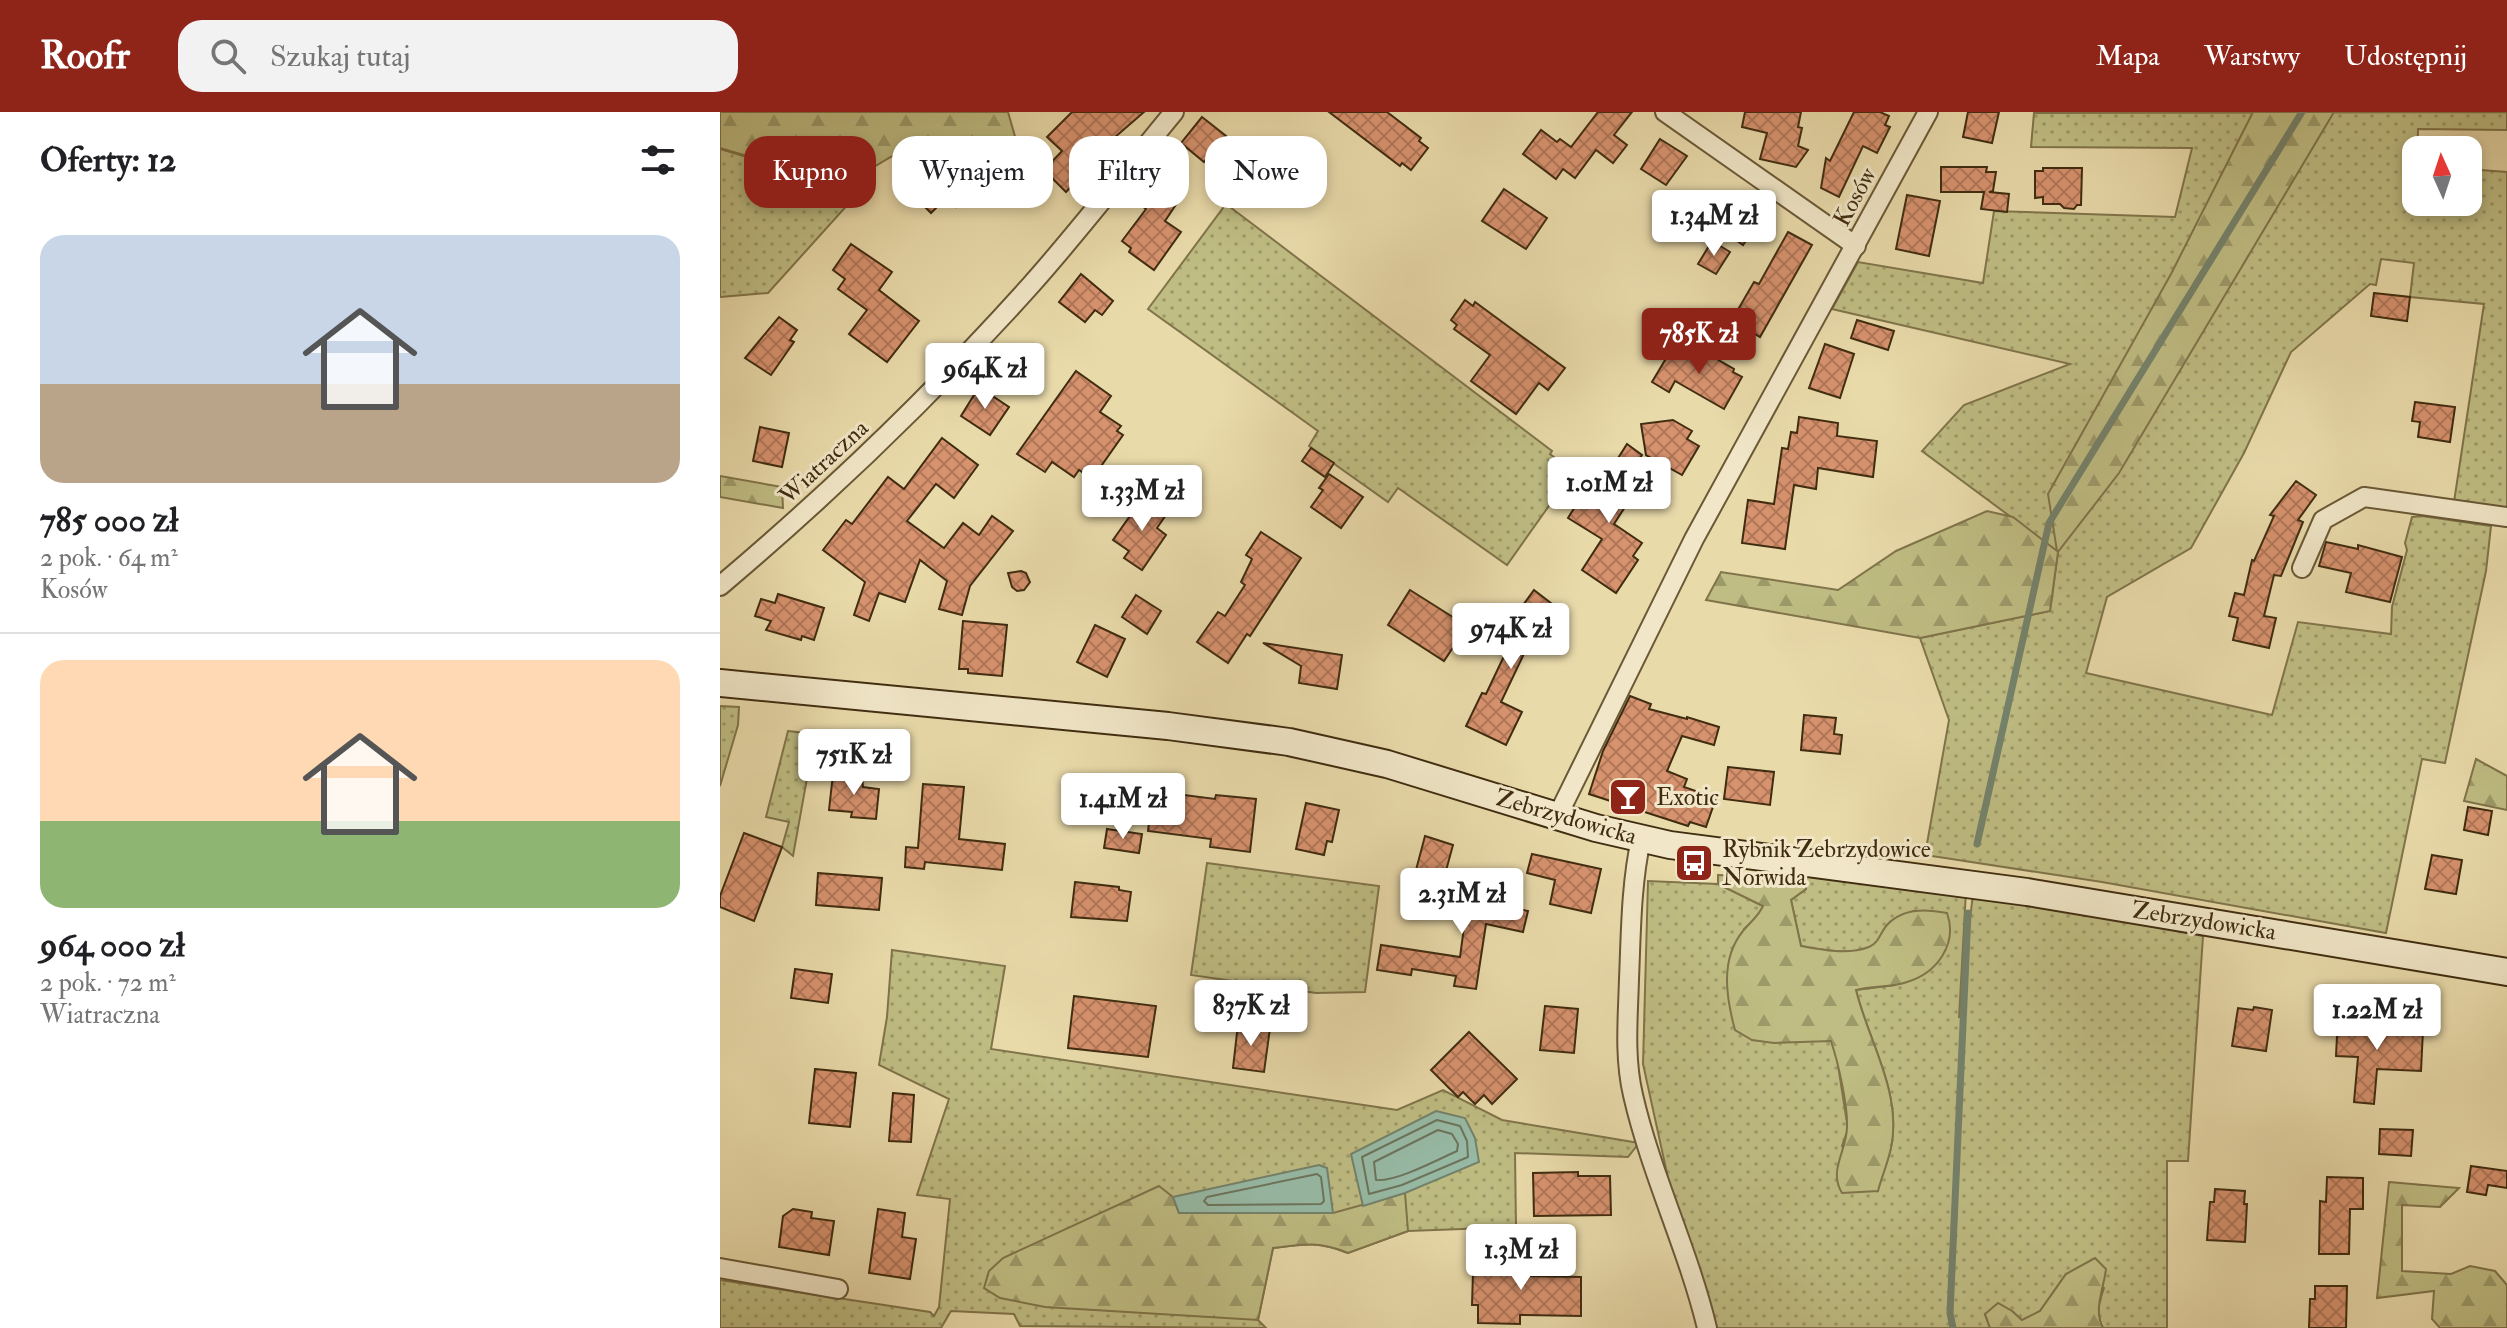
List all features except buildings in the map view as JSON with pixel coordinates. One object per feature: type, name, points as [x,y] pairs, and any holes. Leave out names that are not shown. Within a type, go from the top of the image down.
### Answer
[{"type":"street","name":"Wiatraczna","points":[[720,586],[805,513],[908,414],[1031,285],[1174,112]]},
{"type":"street","points":[[1665,112],[1856,246]]},
{"type":"street","name":"Kosów","points":[[1557,817],[1694,539],[1928,112]]},
{"type":"street","points":[[2302,568],[2323,520],[2364,497],[2507,517]]},
{"type":"street","name":"Zebrzydowicka","points":[[720,683],[1168,726],[1289,742],[1387,764],[1557,817],[1641,839],[1740,856],[2027,892],[2507,972]]},
{"type":"street","points":[[1641,839],[1633,884],[1627,1046],[1632,1092],[1707,1328]]},
{"type":"street","points":[[720,1268],[838,1289]]},
{"type":"green space","points":[[720,112],[1008,112],[1015,136],[892,136],[892,157],[876,166],[876,136],[744,136],[744,155],[720,148]]},
{"type":"green space","points":[[2253,112],[2334,112],[2119,473],[2058,552],[2050,611],[1920,638],[1706,600],[1721,572],[1838,590],[1896,551],[1987,511],[2013,517],[2057,551],[2048,494],[2171,274]]},
{"type":"green space","points":[[2507,112],[2507,130],[2418,129],[2418,136],[2402,136],[2402,216],[2482,216],[2482,170],[2507,172],[2507,512],[2454,502],[2484,304],[2410,297],[2414,263],[2381,259],[2376,285],[2370,284],[2291,352],[2244,453],[2191,548],[2107,597],[2086,673],[2272,715],[2298,622],[2391,634],[2392,607],[2412,517],[2491,526],[2486,571],[2445,763],[2422,759],[2386,933],[2102,882],[1925,855],[1949,720],[1920,638],[2050,611],[2058,552],[1922,451],[1964,405],[2070,364],[1832,309],[1858,262],[1983,283],[1994,211],[2175,217],[2192,148],[2031,147],[2034,113]]},
{"type":"green space","points":[[720,149],[744,156],[744,208],[845,208],[768,293],[720,297]]},
{"type":"green space","points":[[1223,208],[1231,208],[1552,451],[1550,454],[1573,472],[1507,565],[1398,488],[1388,502],[1309,446],[1318,431],[1148,309]]},
{"type":"green space","points":[[720,476],[782,487],[783,508],[720,497]]},
{"type":"green space","points":[[720,706],[739,707],[738,725],[720,786]]},
{"type":"green space","points":[[788,731],[815,734],[793,856],[782,847],[789,822],[766,817]]},
{"type":"green space","points":[[2476,759],[2507,776],[2507,810],[2464,801]]},
{"type":"green space","points":[[1207,863],[1379,886],[1365,992],[1316,993],[1191,975]]},
{"type":"green space","points":[[1718,875],[1805,879],[1806,889],[1791,900],[1801,946],[1818,949],[1844,951],[1869,947],[1878,940],[1888,924],[1901,915],[1924,911],[1947,913],[1950,936],[1947,946],[1927,972],[1901,984],[1856,990],[1882,1065],[1891,1103],[1892,1142],[1878,1191],[1842,1193],[1838,1185],[1837,1168],[1846,1136],[1847,1118],[1831,1041],[1774,1043],[1752,1040],[1735,1030],[1729,1005],[1728,966],[1736,942],[1763,906],[1718,884]]},
{"type":"green space","points":[[1806,876],[1966,891],[1959,1018],[1973,893],[2203,936],[2188,1161],[2167,1161],[2167,1328],[2103,1328],[2098,1313],[2104,1288],[2066,1274],[2040,1311],[2022,1321],[2012,1311],[1985,1314],[1990,1328],[1717,1328],[1668,1178],[1643,1064],[1648,881],[1718,884],[1763,906],[1758,917],[1744,929],[1752,1040],[1831,1040],[1848,1129],[1842,1146],[1877,1191],[1888,1160],[1893,1122],[1882,1064],[1856,990],[1895,985],[1914,911],[1889,923],[1878,941],[1860,950],[1801,946],[1791,900],[1806,889]]},
{"type":"green space","points":[[892,950],[1005,966],[991,1049],[1397,1110],[1443,1090],[1502,1120],[1639,1143],[1628,1157],[1515,1153],[1516,1227],[1408,1231],[1348,1253],[1311,1244],[1273,1248],[1258,1320],[1266,1328],[1020,1326],[1014,1314],[951,1311],[941,1328],[720,1328],[720,1280],[930,1312],[934,1316],[939,1307],[950,1199],[917,1195],[949,1099],[879,1065],[887,1017]]},
{"type":"green space","points":[[2389,1182],[2459,1188],[2440,1207],[2402,1205],[2402,1271],[2451,1274],[2470,1266],[2495,1271],[2507,1285],[2507,1328],[2440,1328],[2432,1319],[2434,1291],[2377,1298]]},
{"type":"green space","points":[[1159,1186],[1173,1197],[1179,1213],[1333,1213],[1405,1193],[1408,1231],[1348,1253],[1311,1244],[1273,1248],[1258,1320],[1045,1307],[1000,1298],[984,1288],[989,1271],[1003,1258]]},
{"type":"green space","points":[[2095,1258],[2106,1269],[2099,1306],[2103,1328],[1990,1328],[1985,1314],[1998,1303],[2022,1320],[2040,1311],[2066,1274]]},
{"type":"water","points":[[1436,1111],[1465,1118],[1475,1138],[1479,1162],[1405,1193],[1363,1206],[1351,1154]]},
{"type":"water","points":[[1319,1165],[1327,1168],[1333,1213],[1179,1213],[1173,1197]]},
{"type":"waterway","points":[[1977,844],[2049,523],[2302,112]]},
{"type":"waterway","points":[[1953,1328],[1950,1313],[1968,913]]},
{"type":"place","name":"Exotic","points":[[1628,797]]},
{"type":"place","name":"Rybnik Zebrzydowice Norwida","points":[[1694,863]]}]
